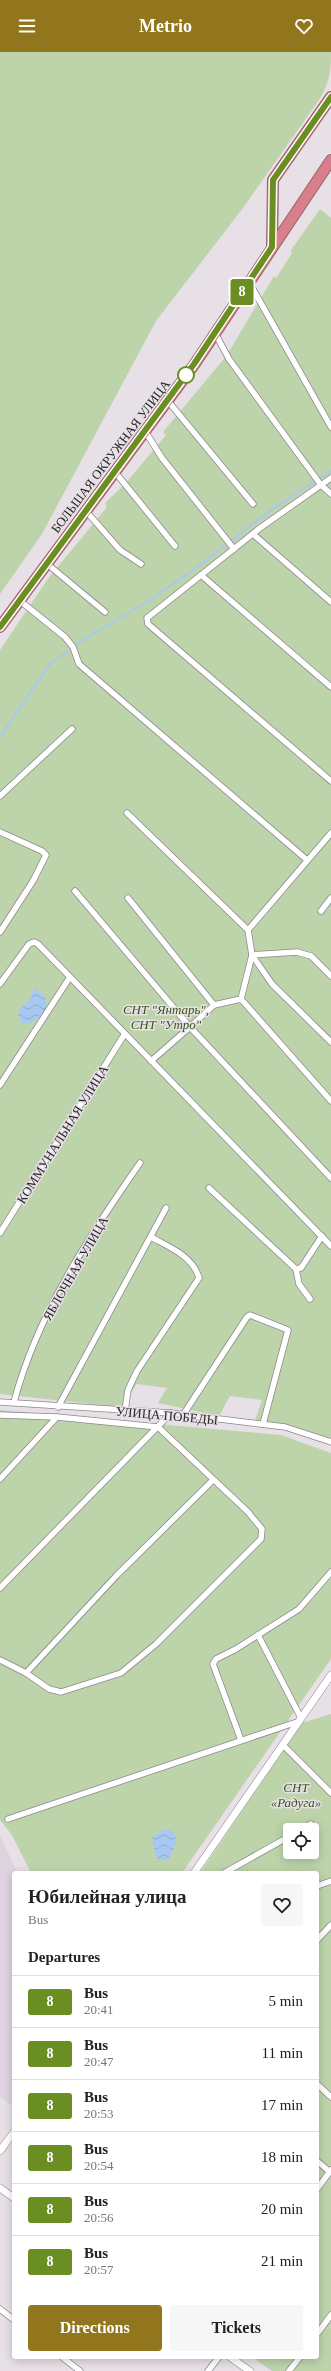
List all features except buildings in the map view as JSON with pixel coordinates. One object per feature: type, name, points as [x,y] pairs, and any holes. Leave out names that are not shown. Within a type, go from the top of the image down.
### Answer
[{"type":"highway","points":[[272,247],[273,180],[331,97]]},
{"type":"highway","name":"БОЛЬШАЯ ОКРУЖНАЯ УЛИЦА","points":[[0,627],[46,563],[168,401],[331,160]]},
{"type":"street","points":[[249,282],[331,427]]},
{"type":"street","points":[[215,333],[229,359],[321,485],[331,494]]},
{"type":"street","points":[[168,401],[253,504]]},
{"type":"street","points":[[145,431],[162,458],[234,548]]},
{"type":"street","points":[[115,472],[175,546]]},
{"type":"street","points":[[331,478],[252,534],[147,618],[148,624],[331,781]]},
{"type":"street","points":[[86,510],[120,550],[141,564]]},
{"type":"street","points":[[252,534],[331,602]]},
{"type":"street","points":[[46,563],[105,612]]},
{"type":"street","points":[[201,575],[331,687]]},
{"type":"street","points":[[19,600],[65,637],[73,647],[79,664],[307,860]]},
{"type":"street","points":[[0,796],[72,729]]},
{"type":"street","points":[[126,813],[248,930],[252,955],[240,999]]},
{"type":"street","points":[[0,832],[42,851],[46,856],[0,932]]},
{"type":"street","points":[[248,930],[331,833]]},
{"type":"street","points":[[75,891],[190,1027],[331,1178]]},
{"type":"street","points":[[128,898],[214,1005]]},
{"type":"street","points":[[321,911],[331,898]]},
{"type":"street","points":[[0,984],[29,944],[34,942],[38,944],[124,1035],[331,1246]]},
{"type":"street","points":[[252,955],[297,952],[311,956],[331,976]]},
{"type":"street","points":[[252,955],[272,984],[331,1042]]},
{"type":"street","points":[[0,1085],[70,977]]},
{"type":"street","points":[[151,1061],[214,1005],[240,999]]},
{"type":"street","points":[[240,999],[331,1101]]},
{"type":"street","name":"КОММУНАЛЬНАЯ УЛИЦА","points":[[0,1233],[124,1035]]},
{"type":"street","name":"ЯБЛОЧНАЯ УЛИЦА","points":[[14,1402],[22,1370],[50,1307],[114,1201],[140,1163]]},
{"type":"street","points":[[209,1188],[296,1270],[299,1284],[310,1299]]},
{"type":"street","points":[[58,1407],[166,1208]]},
{"type":"street","points":[[296,1270],[301,1268],[322,1236]]},
{"type":"street","points":[[125,1411],[128,1390],[137,1371],[199,1278],[196,1268],[183,1256],[151,1237]]},
{"type":"street","points":[[183,1415],[246,1317],[250,1315],[288,1330],[263,1424]]},
{"type":"street","name":"УЛИЦА ПОБЕДЫ","points":[[0,1402],[14,1402],[58,1407],[171,1413],[263,1424],[285,1427],[331,1442]]},
{"type":"street","points":[[0,1588],[171,1413]]},
{"type":"street","points":[[0,1415],[6,1414],[57,1417],[158,1427],[262,1529],[261,1539],[156,1644],[121,1674],[61,1692],[49,1689],[26,1673],[0,1660]]},
{"type":"street","points":[[0,1479],[57,1417]]},
{"type":"street","points":[[26,1673],[117,1575],[213,1480]]},
{"type":"street","points":[[241,1740],[213,1664],[216,1659],[258,1636],[299,1609],[331,1572]]},
{"type":"street","points":[[258,1636],[300,1719]]},
{"type":"street","points":[[195,1871],[331,1675]]},
{"type":"street","points":[[8,1819],[300,1719]]},
{"type":"street","points":[[283,1745],[331,1793]]},
{"type":"street","points":[[228,1871],[283,1840]]},
{"type":"street","points":[[319,1885],[331,1881]]},
{"type":"street","points":[[319,1938],[331,1925]]},
{"type":"street","points":[[319,2086],[331,2096]]},
{"type":"street","points":[[0,2151],[12,2135]]},
{"type":"street","points":[[319,2162],[331,2171],[319,2186]]},
{"type":"street","points":[[0,2188],[12,2197]]},
{"type":"street","points":[[0,2309],[12,2318]]},
{"type":"street","points":[[319,2331],[331,2315]]},
{"type":"street","points":[[65,2359],[80,2371]]},
{"type":"street","points":[[208,2371],[217,2359]]},
{"type":"street","points":[[233,2359],[250,2371]]},
{"type":"street","points":[[289,2371],[298,2359]]},
{"type":"shaded area","points":[[0,1834],[16,1871],[12,1871],[12,2106],[0,2097]]},
{"type":"green space","points":[[0,52],[331,52],[331,66],[329,78],[319,100],[243,208],[156,321],[42,534],[0,594]]},
{"type":"green space","name":"СНТ \"Янтарь\", СНТ \"Утро\"","points":[[320,209],[331,218],[331,1441],[277,1423],[255,1420],[262,1400],[230,1396],[219,1416],[158,1403],[167,1388],[137,1384],[128,1397],[129,1405],[109,1406],[0,1394],[0,650],[47,580],[107,507],[105,503],[124,485],[166,435],[163,432],[227,355],[274,276],[276,278],[292,253],[291,250]]},
{"type":"green space","points":[[0,1410],[281,1435],[331,1453],[331,1659],[183,1871],[30,1871],[12,1835],[0,1820]]},
{"type":"green space","name":"СНТ «Радуга»","points":[[331,1714],[331,2371],[272,2371],[255,2359],[319,2359],[319,1871],[201,1871],[302,1723]]},
{"type":"water","points":[[36,988],[45,997],[47,1007],[37,1019],[22,1024],[18,1015],[20,1009],[32,997],[32,991]]},
{"type":"water","points":[[163,1830],[172,1830],[177,1840],[170,1858],[166,1861],[156,1858],[152,1838]]},
{"type":"waterway","points":[[0,737],[49,665],[80,642],[142,605],[193,570],[274,508],[331,471]]},
{"type":"bus line","name":"8","points":[[0,627],[194,364],[272,247],[273,180],[331,97]]}]
